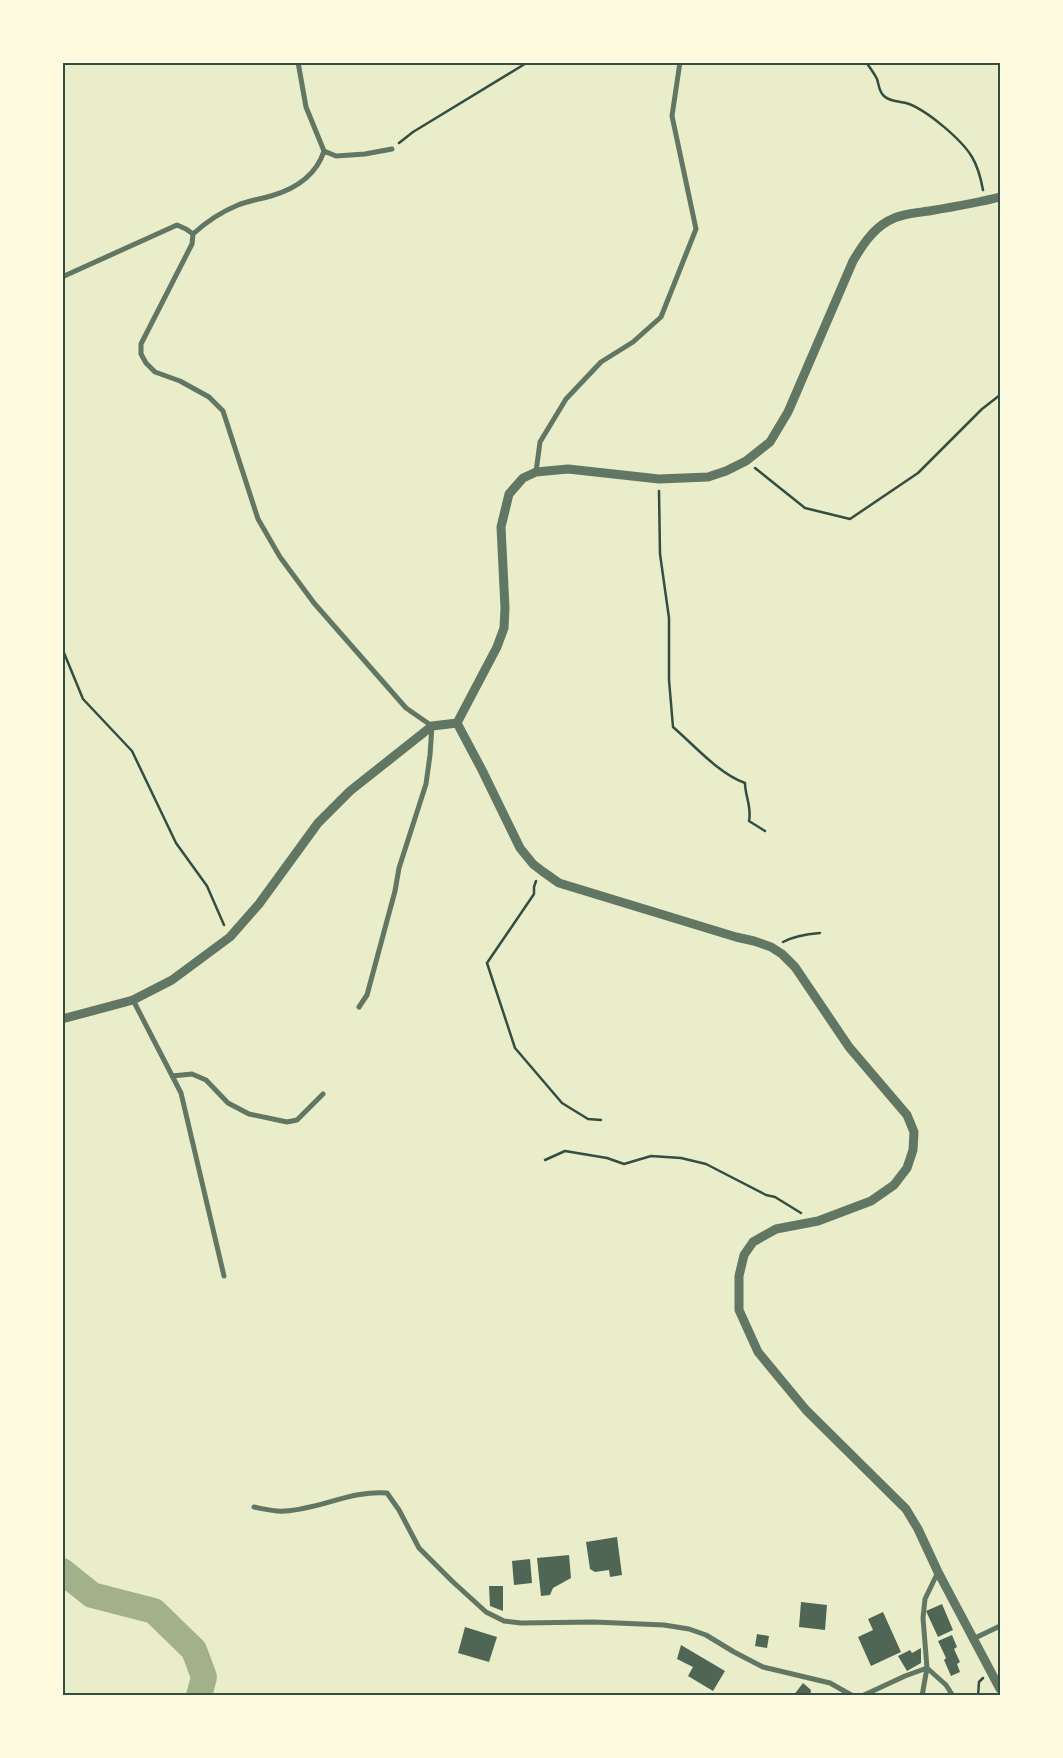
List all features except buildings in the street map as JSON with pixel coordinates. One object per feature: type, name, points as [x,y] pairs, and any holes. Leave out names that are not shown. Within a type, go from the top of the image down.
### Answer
[{"type":"street","points":[[298,62],[306,107],[324,151],[321,162],[302,182],[287,191],[239,204],[205,223],[193,234],[192,244],[141,344],[141,354],[146,363],[155,372],[180,381],[209,397],[223,411],[258,520],[280,557],[314,603],[406,708],[432,726]]},
{"type":"street","points":[[536,472],[540,442],[566,399],[601,362],[633,342],[661,317],[696,229],[672,116],[680,62]]},
{"type":"street","points":[[324,151],[336,156],[366,154],[392,149]]},
{"type":"street","points":[[457,723],[497,647],[504,628],[505,608],[501,527],[509,494],[523,478],[536,472],[568,469],[659,479],[708,477],[746,461],[770,442],[788,412],[853,261],[864,244],[877,230],[889,221],[904,215],[1000,197]]},
{"type":"street","points":[[62,277],[176,226],[186,229],[193,234]]},
{"type":"street","points":[[62,1019],[133,1000],[172,980],[230,937],[259,904],[318,823],[350,791],[432,726],[457,723]]},
{"type":"street","points":[[457,723],[520,848],[533,864],[559,883],[771,947],[782,954],[795,967],[849,1047],[907,1115],[914,1132],[913,1150],[907,1168],[894,1185],[871,1201],[818,1221],[776,1229],[753,1242],[744,1255],[739,1276],[738,1310],[758,1352],[806,1410],[906,1509],[1000,1690]]},
{"type":"street","points":[[359,1007],[367,995],[394,891],[398,868],[426,784],[432,726]]},
{"type":"street","points":[[133,1000],[181,1093],[224,1276]]},
{"type":"street","points":[[172,1076],[192,1074],[206,1080],[228,1103],[249,1114],[287,1122],[297,1120],[323,1094]]},
{"type":"street","points":[[254,1507],[284,1512],[333,1502],[354,1495],[374,1492],[387,1493],[399,1510],[419,1548],[486,1612],[504,1621],[521,1623],[594,1622],[664,1625],[690,1629],[706,1634],[734,1652],[763,1667],[830,1683],[853,1696]]},
{"type":"street","points":[[922,1696],[927,1668],[923,1618],[924,1599],[938,1572]]},
{"type":"street","points":[[973,1639],[1000,1626]]},
{"type":"street","points":[[862,1696],[927,1668]]},
{"type":"street","points":[[927,1668],[946,1685],[953,1696]]},
{"type":"path","points":[[392,149],[413,132],[528,62]]},
{"type":"path","points":[[866,62],[876,78],[879,90],[885,97],[906,103],[926,114],[950,132],[972,156],[981,178],[985,201]]},
{"type":"path","points":[[746,461],[805,508],[850,519],[918,473],[982,409],[1000,395]]},
{"type":"path","points":[[659,479],[660,554],[669,618],[669,680],[673,727],[716,765],[735,779],[745,783],[745,792],[751,813],[749,821],[765,831]]},
{"type":"path","points":[[62,648],[83,698],[132,751],[176,843],[206,886],[230,937]]},
{"type":"path","points":[[542,871],[534,887],[534,894],[487,963],[515,1048],[562,1103],[588,1119],[601,1120]]},
{"type":"path","points":[[771,947],[792,937],[800,938],[820,933]]},
{"type":"path","points":[[545,1160],[565,1151],[607,1158],[624,1164],[651,1156],[681,1158],[706,1164],[818,1221]]},
{"type":"waterway","points":[[62,1571],[92,1595],[154,1611],[194,1650],[204,1677],[199,1696]]}]
